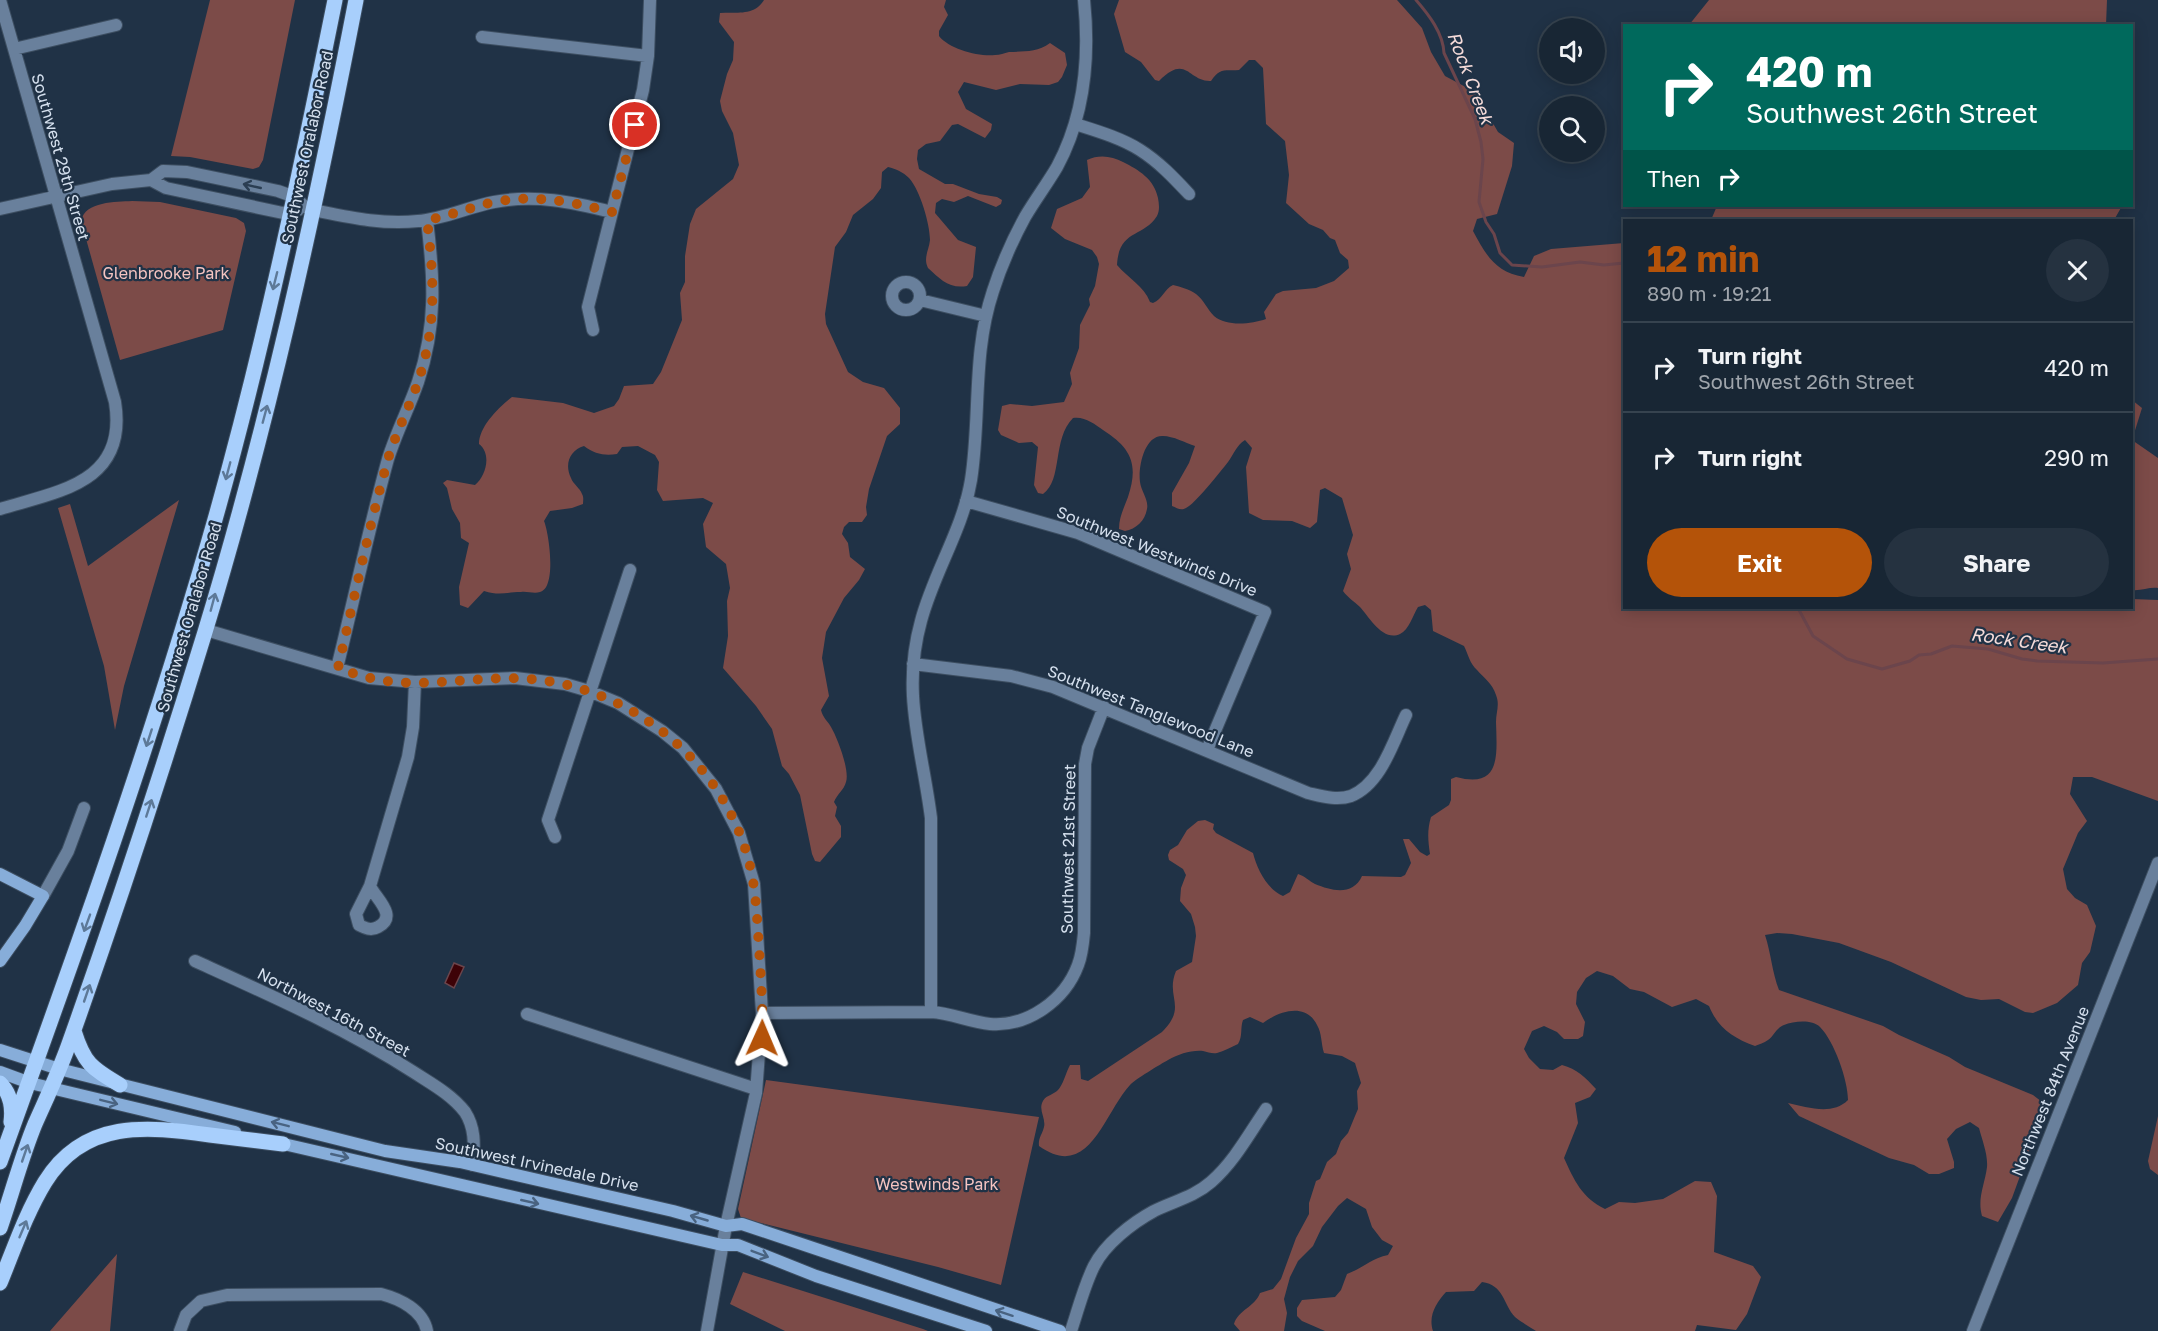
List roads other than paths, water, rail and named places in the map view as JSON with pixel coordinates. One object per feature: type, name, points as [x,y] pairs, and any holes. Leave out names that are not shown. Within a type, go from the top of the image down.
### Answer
[{"type":"main road","name":"Southwest Oralabor Road","points":[[0,1228],[34,1126],[52,1088],[74,1031],[206,630],[278,363],[335,0]]},
{"type":"main road","name":"Southwest Oralabor Road","points":[[0,1162],[113,846],[174,661],[301,207],[356,0]]},
{"type":"main road","points":[[0,874],[43,896],[0,962]]},
{"type":"main road","points":[[74,1031],[85,1059],[96,1070],[120,1084]]},
{"type":"main road","name":"Southwest Irvinedale Drive","points":[[0,1050],[59,1069],[385,1151],[473,1165],[673,1211],[726,1226],[742,1224],[1060,1331]]},
{"type":"main road","points":[[0,1072],[30,1083],[283,1144],[722,1245],[738,1245],[816,1276],[986,1331]]},
{"type":"main road","points":[[0,1083],[11,1105],[12,1115],[7,1143]]},
{"type":"main road","points":[[0,1283],[29,1213],[45,1182],[68,1156],[92,1139],[125,1130],[167,1128],[283,1144]]},
{"type":"street","name":"Southwest 29th Street","points":[[0,0],[115,402],[116,431],[105,461],[91,476],[78,484],[0,509]]},
{"type":"street","points":[[593,330],[588,308],[635,125],[648,56],[650,0]]},
{"type":"street","points":[[931,1012],[931,818],[914,722],[913,664],[921,620],[966,501],[974,456],[976,384],[986,316],[1012,242],[1026,215],[1057,167],[1075,124],[1086,71],[1084,0]]},
{"type":"street","points":[[14,49],[116,25]]},
{"type":"street","points":[[482,37],[648,56]]},
{"type":"street","points":[[1075,124],[1123,141],[1140,150],[1157,162],[1189,194]]},
{"type":"street","points":[[0,209],[112,184],[152,180],[163,171],[187,171],[301,207],[374,222],[396,223],[442,218],[492,202],[515,199],[564,200],[612,212]]},
{"type":"street","points":[[152,180],[166,188],[283,213],[301,207]]},
{"type":"street","points":[[338,668],[388,460],[418,383],[427,347],[433,302],[433,272],[427,220]]},
{"type":"street","points":[[920,300],[986,316]]},
{"type":"street","name":"Southwest Westwinds Drive","points":[[966,501],[1078,533],[1265,612],[1208,750]]},
{"type":"street","points":[[555,837],[548,820],[630,570]]},
{"type":"street","points":[[206,630],[369,678],[415,682],[515,678],[556,683],[589,691],[626,707],[662,731],[701,769],[729,811],[740,833],[754,884],[762,1013],[756,1089],[706,1331]]},
{"type":"street","name":"Southwest Tanglewood Lane","points":[[913,664],[1023,679],[1053,687],[1308,793],[1323,797],[1350,796],[1374,778],[1406,715]]},
{"type":"street","points":[[370,886],[408,757],[413,728],[415,682]]},
{"type":"street","name":"Southwest 21st Street","points":[[762,1013],[931,1012],[946,1013],[986,1023],[1010,1022],[1037,1013],[1051,1003],[1071,980],[1083,951],[1085,764],[1088,748],[1104,707]]},
{"type":"street","points":[[43,896],[68,851],[84,808]]},
{"type":"street","name":"Northwest 84th Avenue","points":[[1973,1331],[2158,863]]},
{"type":"street","name":"Northwest 16th Street","points":[[195,961],[321,1020],[374,1048],[439,1089],[454,1101],[470,1122],[474,1141],[473,1165]]},
{"type":"street","points":[[526,1014],[756,1089]]},
{"type":"street","points":[[1071,1331],[1090,1275],[1103,1251],[1124,1232],[1153,1212],[1197,1193],[1212,1181],[1230,1162],[1266,1109]]},
{"type":"street","points":[[180,1331],[186,1315],[201,1301],[227,1295],[381,1294],[398,1299],[416,1311],[427,1327],[427,1331]]},
{"type":"waterway","name":"Rock Creek","points":[[1416,0],[1438,31],[1444,53],[1475,119],[1483,159],[1479,202],[1500,253],[1512,265],[1542,267],[1580,262],[1604,265],[1623,263]]},
{"type":"waterway","name":"Rock Creek","points":[[1799,609],[1813,636],[1847,659],[1882,669],[1952,646],[1988,649],[2037,661],[2103,663],[2158,659]]},
{"type":"park label","name":"Glenbrooke Park","points":[[166,273]]},
{"type":"park label","name":"Westwinds Park","points":[[937,1184]]}]
